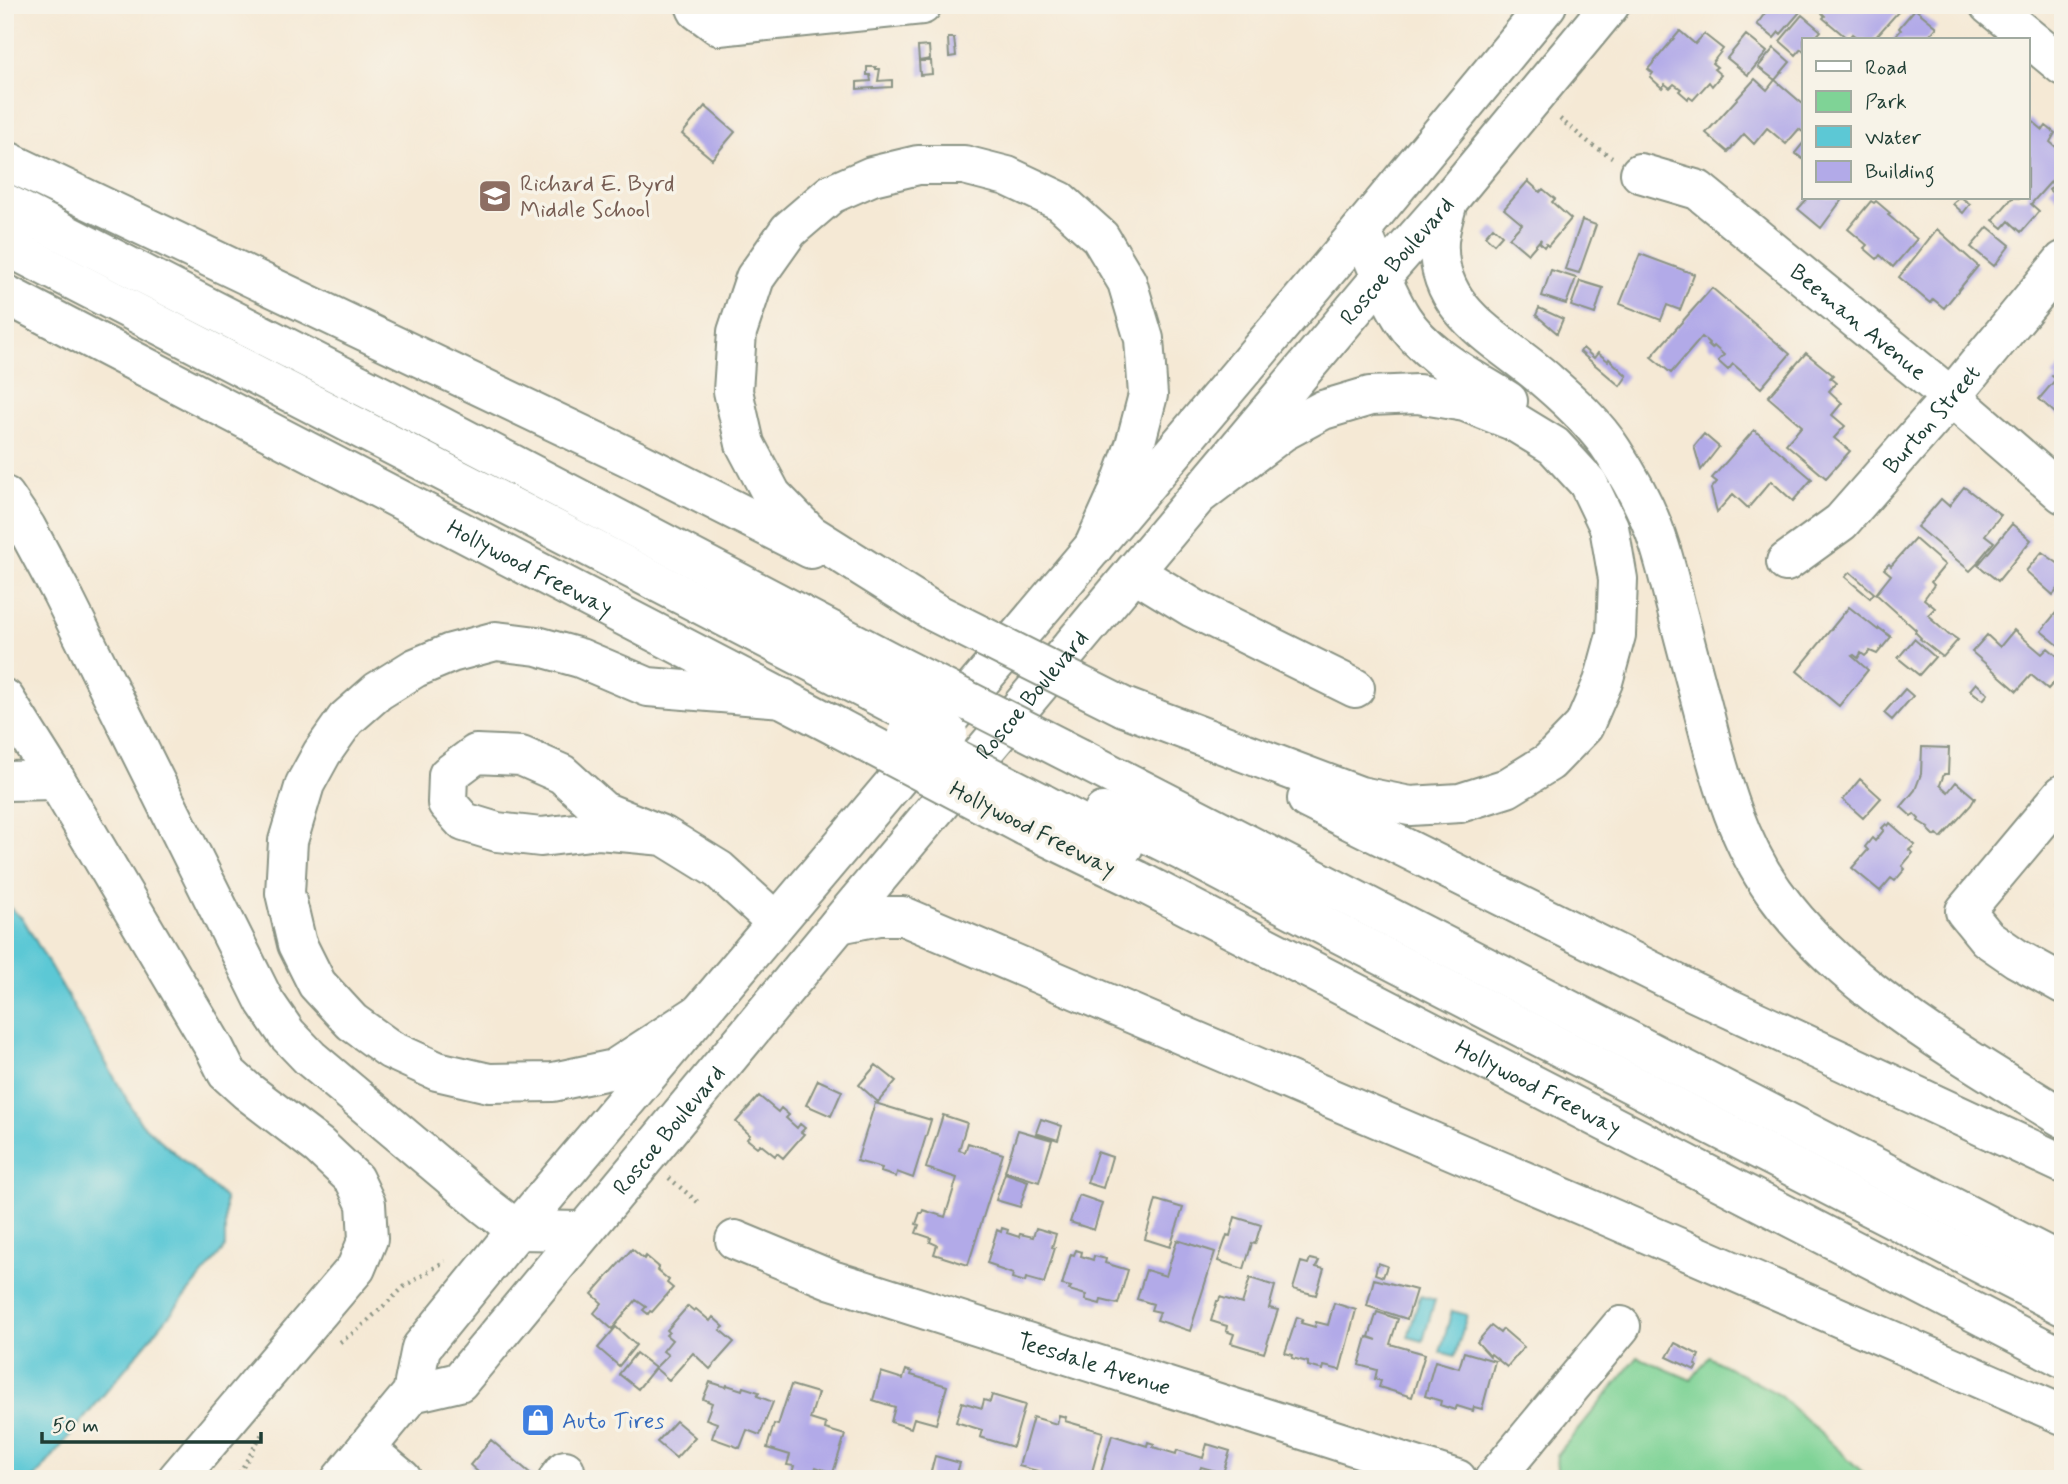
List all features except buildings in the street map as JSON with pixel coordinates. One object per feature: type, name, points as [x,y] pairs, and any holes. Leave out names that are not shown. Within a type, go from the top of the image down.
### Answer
[{"type":"main road","points":[[695,5],[697,10],[719,26],[922,5]]},
{"type":"main road","name":"Roscoe Boulevard","points":[[341,1479],[412,1393],[421,1348],[517,1230],[1361,230],[1547,5]]},
{"type":"main road","name":"Roscoe Boulevard","points":[[412,1393],[459,1382],[839,924],[1610,5]]},
{"type":"main road","points":[[1989,5],[2029,38]]},
{"type":"main road","points":[[2030,39],[2063,66]]},
{"type":"main road","points":[[5,160],[635,460],[1694,992],[2063,1164]]},
{"type":"main road","points":[[934,612],[810,534],[772,495],[745,444],[733,391],[737,332],[755,278],[789,230],[831,194],[872,176],[918,165],[964,165],[1007,176],[1060,201],[1100,237],[1127,282],[1144,339],[1148,395],[1131,458],[1093,548]]},
{"type":"main road","name":"Beeman Avenue","points":[[1640,173],[1698,190],[1951,397],[2063,494]]},
{"type":"main road","points":[[1448,201],[1439,240],[1441,265],[1442,275],[1457,305],[1494,341],[1546,380],[1581,414],[1611,448],[1637,492],[1658,542],[1720,774],[1742,838],[1774,892],[1812,937],[1857,980],[1967,1058],[2063,1118]]},
{"type":"main road","name":"Hollywood Freeway","points":[[5,203],[454,434],[864,698],[1041,806],[1137,880],[2063,1358]]},
{"type":"main road","points":[[1124,707],[1360,796],[1410,806],[1460,803],[1507,788],[1549,762],[1584,726],[1603,682],[1616,635],[1618,579],[1609,527],[1588,483],[1522,410],[1454,369],[1421,342],[1402,317],[1361,230]]},
{"type":"main road","points":[[5,245],[864,698]]},
{"type":"main road","name":"Burton Street","points":[[1786,562],[1841,522],[1951,397],[2063,261]]},
{"type":"main road","points":[[5,268],[864,698]]},
{"type":"main road","name":"Hollywood Freeway","points":[[5,294],[783,698],[864,698],[1080,758],[2063,1264]]},
{"type":"main road","points":[[1199,495],[1282,432],[1323,410],[1370,396],[1418,394],[1465,402],[1513,421],[1554,446]]},
{"type":"main road","points":[[5,496],[26,527],[61,592],[259,990],[286,1034],[370,1109],[517,1230],[584,1231]]},
{"type":"main road","points":[[1134,572],[1193,608],[1354,688]]},
{"type":"main road","points":[[697,1015],[614,1069],[553,1082],[489,1083],[437,1071],[391,1050],[352,1022],[317,984],[297,944],[285,893],[288,841],[305,784],[322,753],[346,719],[378,691],[415,668],[451,653],[496,641],[537,646],[580,659],[648,687],[783,698]]},
{"type":"main road","points":[[5,699],[56,780],[227,1073],[318,1146],[354,1179],[366,1204],[368,1239],[356,1268],[177,1479]]},
{"type":"main road","points":[[664,836],[599,830],[541,837],[497,832],[464,822],[447,803],[448,775],[476,754],[521,757],[562,774],[603,811],[664,836],[719,870],[776,922]]},
{"type":"main road","points":[[5,781],[56,780]]},
{"type":"main road","points":[[2063,794],[1965,911],[1987,938],[2063,984]]},
{"type":"main road","points":[[1041,806],[1186,853],[2063,1306]]},
{"type":"main road","points":[[1041,806],[2063,1331]]},
{"type":"main road","points":[[839,924],[879,916],[903,916],[1634,1228],[2063,1415]]},
{"type":"main road","name":"Teesdale Avenue","points":[[735,1240],[832,1280],[1457,1479]]},
{"type":"main road","points":[[1494,1479],[1621,1325]]},
{"type":"main road","points":[[366,1449],[402,1479]]},
{"type":"path","points":[[1533,97],[1592,145],[1640,173]]},
{"type":"path","points":[[668,1178],[699,1203]]},
{"type":"path","points":[[338,1343],[359,1329],[404,1287],[445,1261]]},
{"type":"path","points":[[236,1479],[267,1425]]},
{"type":"green space","points":[[1638,1357],[1691,1380],[1709,1357],[1778,1394],[1870,1479],[1568,1479],[1558,1469],[1557,1455]]},
{"type":"water","points":[[5,904],[23,919],[140,1122],[225,1198],[225,1248],[34,1479],[5,1479]]},
{"type":"water","points":[[1420,1296],[1435,1300],[1423,1341],[1408,1337]]},
{"type":"water","points":[[1452,1311],[1467,1315],[1455,1356],[1440,1352]]},
{"type":"place","name":"Richard E. Byrd Middle School","points":[[495,196]]},
{"type":"place","name":"Auto Tires","points":[[538,1420]]}]
